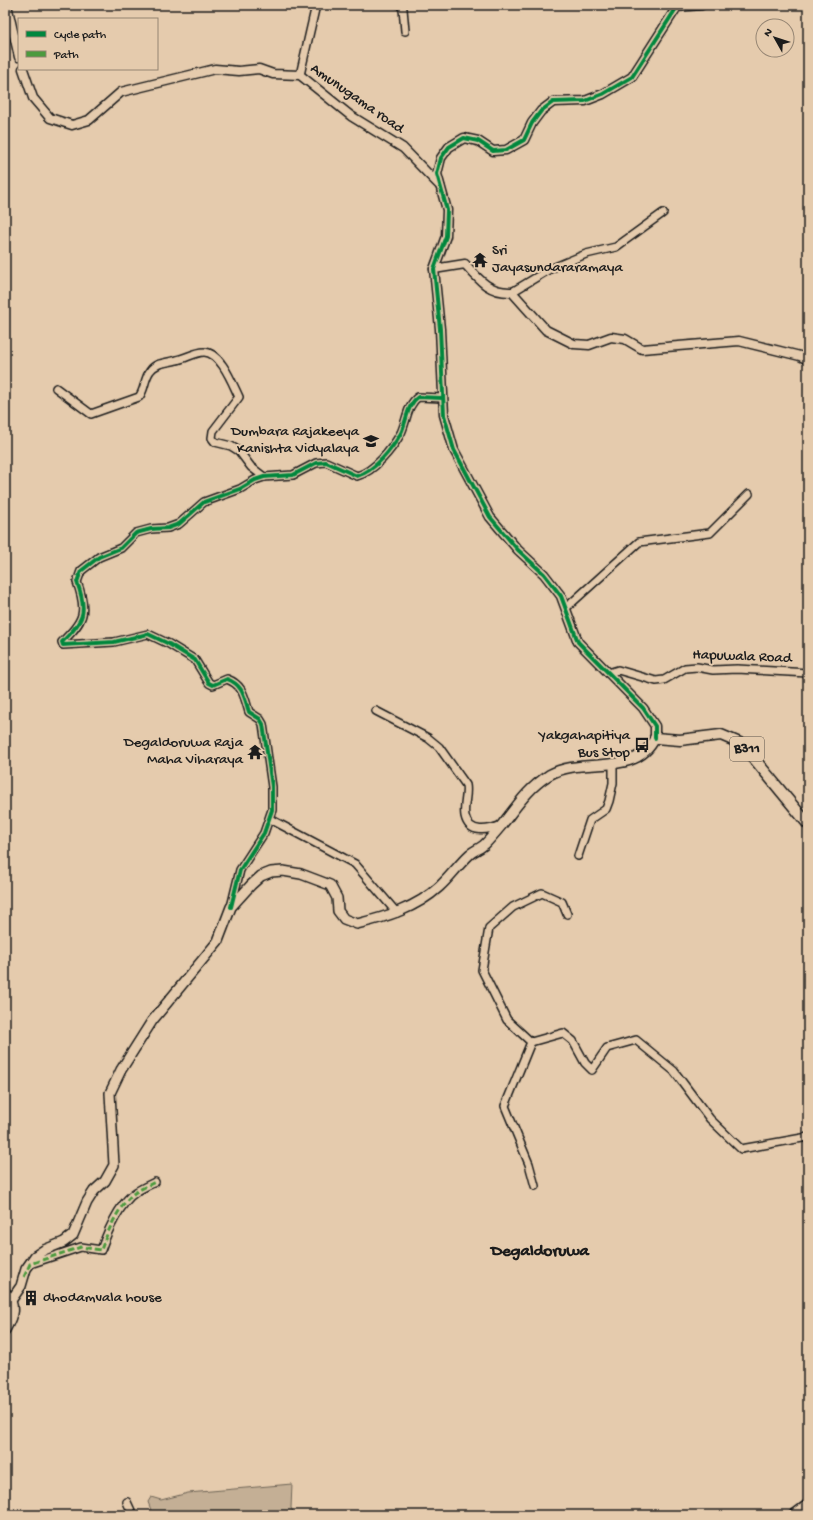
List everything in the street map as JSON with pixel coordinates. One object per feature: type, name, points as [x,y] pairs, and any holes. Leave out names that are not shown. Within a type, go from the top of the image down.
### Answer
[{"type":"main road","name":"B311","points":[[656,738],[680,740],[721,735],[742,744],[808,824]]},
{"type":"main road","points":[[10,1304],[21,1286],[30,1264],[36,1256],[44,1250],[64,1242],[73,1234],[86,1202],[94,1191],[105,1181],[114,1165],[110,1093],[121,1070],[152,1021],[218,941],[231,908],[250,885],[261,876],[271,872],[283,871],[301,874],[330,885],[337,898],[338,911],[344,918],[352,923],[357,924],[397,913],[429,896],[439,887],[470,853],[484,844],[502,825],[523,796],[550,775],[569,768],[613,764],[634,760],[650,748],[656,738]]},
{"type":"main road","points":[[5,1292],[10,1304],[12,1318],[5,1330]]},
{"type":"street","points":[[7,5],[18,53]]},
{"type":"street","points":[[300,75],[316,5]]},
{"type":"street","points":[[400,5],[403,9],[405,31]]},
{"type":"street","points":[[656,738],[655,726],[650,716],[578,642],[561,596],[544,574],[518,550],[490,517],[454,450],[444,415],[442,398],[440,329],[434,269],[446,236],[446,210],[437,174],[440,158],[449,147],[464,138],[478,141],[493,151],[506,150],[524,140],[532,123],[541,111],[553,102],[585,101],[603,94],[632,77],[677,7],[702,5]]},
{"type":"street","name":"Amunugama road","points":[[23,70],[33,98],[50,118],[72,125],[89,120],[121,92],[216,69],[239,71],[259,70],[273,74],[300,75],[351,116],[403,148],[440,186]]},
{"type":"street","points":[[434,269],[465,264],[480,281],[490,288],[500,293],[512,292],[550,269],[586,254],[616,247],[663,213]]},
{"type":"street","points":[[512,292],[546,330],[574,344],[589,345],[611,337],[625,339],[642,349],[739,341],[800,356],[808,360]]},
{"type":"street","points":[[56,388],[91,414],[139,396],[142,393],[150,371],[159,364],[186,358],[203,352],[208,353],[225,369],[239,397],[213,431],[212,438],[215,442],[231,446],[239,451],[250,467],[264,477]]},
{"type":"street","points":[[231,908],[240,870],[264,833],[270,819],[272,787],[263,724],[260,719],[249,712],[243,690],[235,682],[227,679],[213,685],[208,683],[195,660],[169,644],[148,634],[114,642],[63,645],[62,642],[74,630],[83,616],[84,609],[82,595],[77,582],[81,571],[99,557],[121,548],[136,533],[151,529],[168,528],[179,524],[204,502],[240,489],[255,480],[264,477],[293,475],[316,462],[326,462],[357,476],[365,474],[382,458],[401,432],[412,401],[418,396],[442,398]]},
{"type":"street","points":[[566,608],[639,542],[710,533],[749,494]]},
{"type":"street","name":"Hapuwala Road","points":[[608,673],[618,670],[656,680],[664,680],[685,668],[697,667],[713,670],[737,669],[808,673]]},
{"type":"street","points":[[376,711],[428,738],[439,747],[466,785],[465,816],[470,826],[481,831],[490,830],[502,825]]},
{"type":"street","points":[[578,856],[590,820],[606,809],[609,802],[613,783],[613,764]]},
{"type":"street","points":[[270,819],[355,864],[397,913]]},
{"type":"street","points":[[531,1042],[507,1020],[482,970],[489,928],[512,907],[542,893],[562,902],[567,914]]},
{"type":"street","points":[[531,1042],[563,1033],[573,1040],[585,1063],[592,1070],[607,1048],[636,1040],[674,1072],[710,1119],[741,1150],[808,1137]]},
{"type":"street","points":[[531,1042],[505,1106],[529,1164],[536,1186]]},
{"type":"street","points":[[30,1264],[82,1247],[101,1250],[105,1238],[125,1201],[135,1192],[155,1182]]},
{"type":"street","points":[[127,1502],[133,1515]]},
{"type":"street","points":[[792,1515],[808,1503]]},
{"type":"shaded area","points":[[292,1484],[291,1508],[295,1515],[153,1515],[148,1502],[151,1497],[161,1500],[188,1493]]},
{"type":"marked path","points":[[24,1277],[30,1264],[81,1247],[101,1250],[110,1227],[119,1210],[136,1192],[155,1182]]},
{"type":"cycle path","points":[[655,738],[655,726],[643,708],[578,642],[561,596],[544,574],[518,550],[490,517],[454,450],[444,415],[440,329],[434,269],[446,236],[447,210],[437,174],[441,158],[449,147],[464,138],[478,141],[493,151],[506,150],[524,140],[532,123],[541,111],[553,102],[585,101],[603,94],[632,77],[677,7],[702,5]]},
{"type":"cycle path","points":[[231,907],[240,870],[264,833],[272,810],[272,787],[263,724],[260,719],[249,712],[242,692],[236,684],[227,679],[213,685],[209,683],[195,660],[169,644],[148,634],[114,642],[63,645],[62,642],[75,628],[82,615],[82,601],[77,582],[81,571],[99,557],[121,548],[136,533],[151,529],[168,528],[179,524],[204,502],[240,489],[255,480],[264,477],[293,475],[316,463],[326,462],[357,476],[364,473],[382,459],[393,446],[401,433],[409,408],[414,400],[418,397],[442,398]]},
{"type":"place","name":"Sri Jayasundararamaya","points":[[480,260]]},
{"type":"place","name":"Dumbara Rajakeeya Kanishta Vidyalaya","points":[[371,441]]},
{"type":"place","name":"Yakgahapitiya Bus Stop","points":[[642,745]]},
{"type":"place","name":"Degaldoruwa Raja Maha Viharaya","points":[[255,752]]},
{"type":"place","name":"dhodamvala house","points":[[31,1298]]},
{"type":"district","name":"Degaldoruwa","points":[[540,1252]]}]
